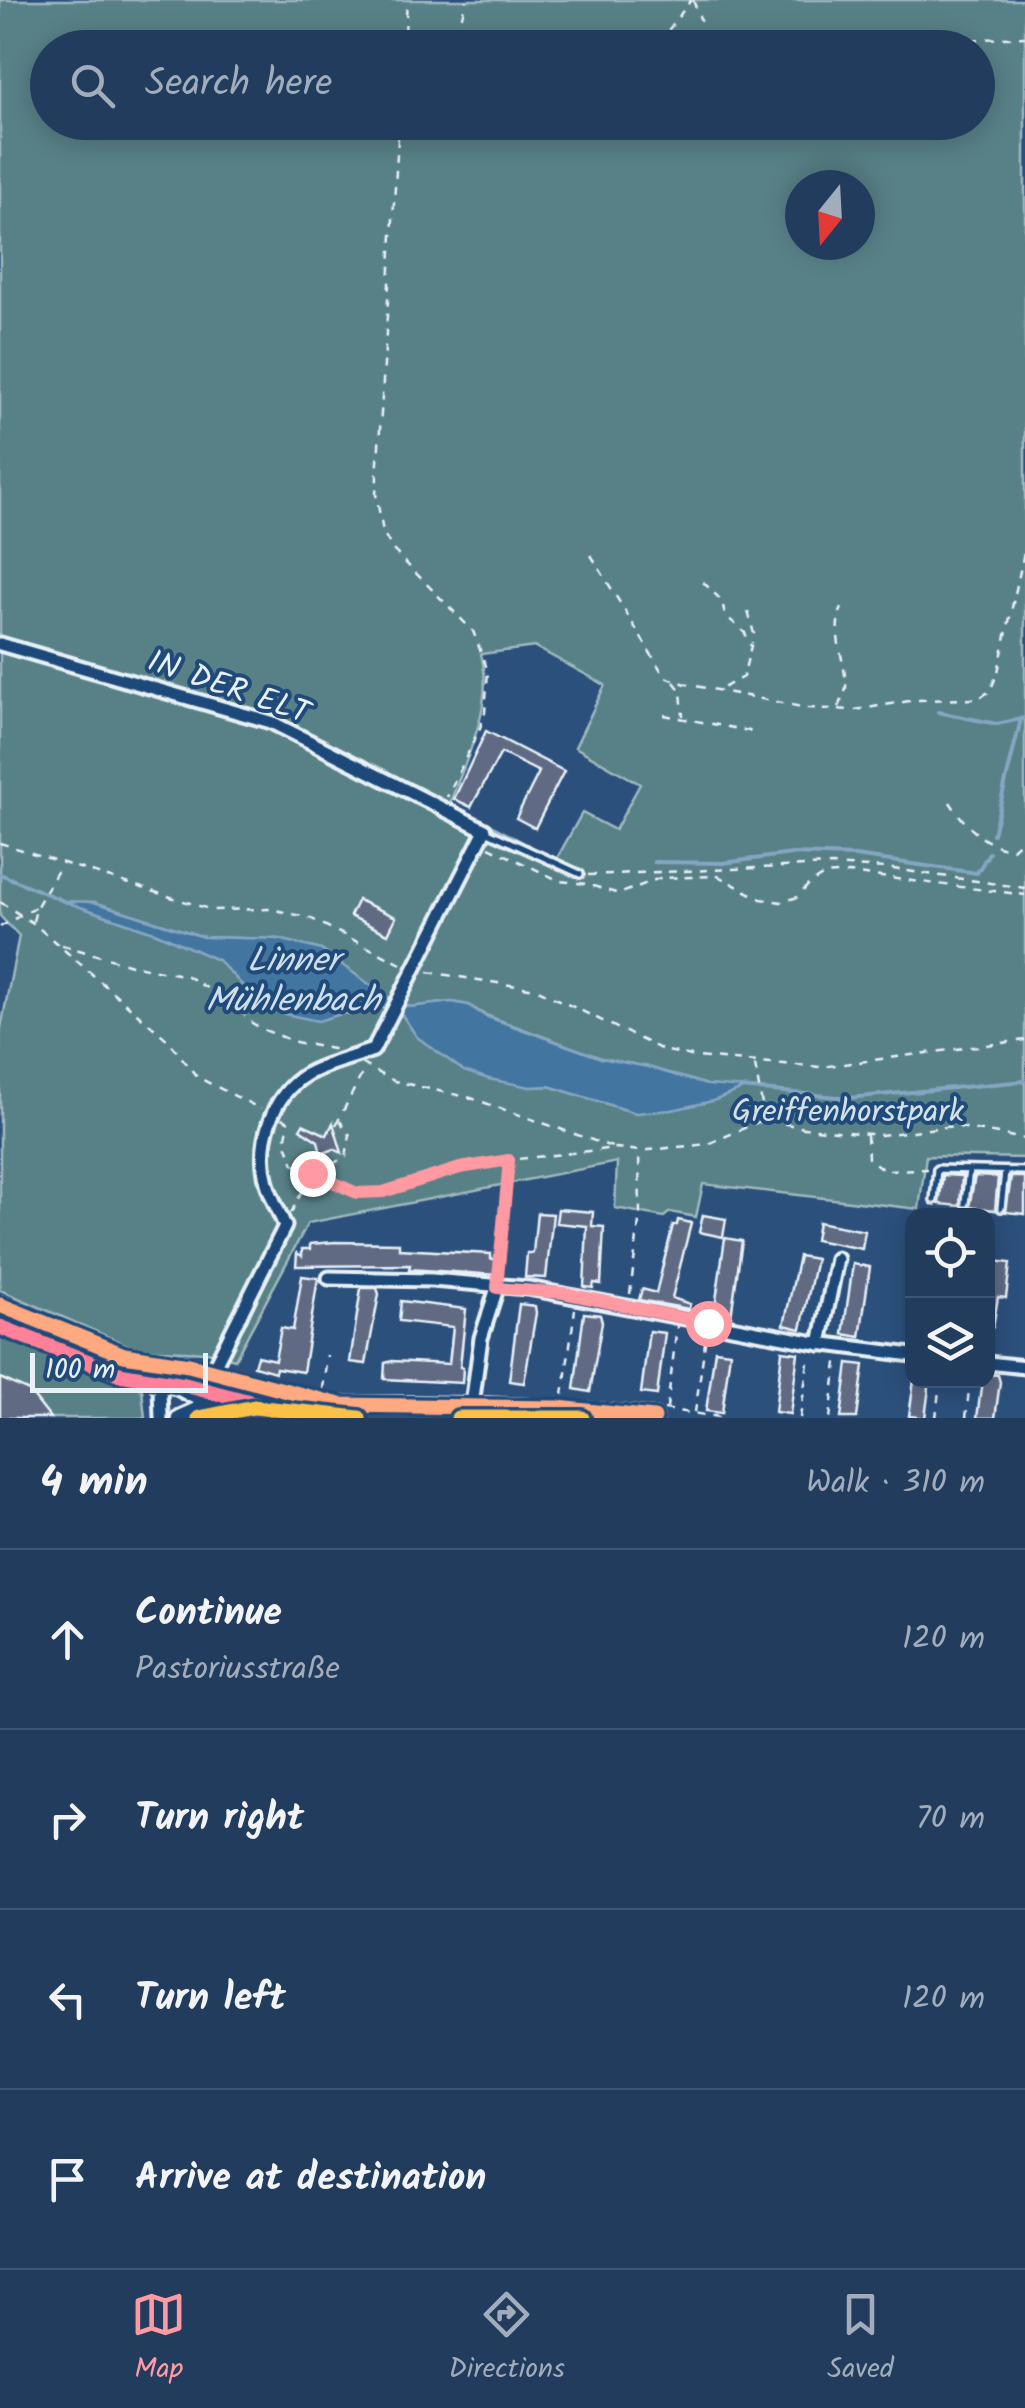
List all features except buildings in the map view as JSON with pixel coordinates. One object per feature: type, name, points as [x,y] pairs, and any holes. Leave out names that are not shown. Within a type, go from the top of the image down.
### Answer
[{"type":"main road","points":[[0,1304],[110,1350],[161,1384],[247,1418]]},
{"type":"main road","points":[[110,1350],[212,1371],[340,1405]]},
{"type":"main road","points":[[210,1404],[252,1400],[660,1414]]},
{"type":"street","name":"IN DER ELT","points":[[0,644],[271,722],[442,808],[482,836]]},
{"type":"street","points":[[212,1371],[284,1226],[266,1181],[264,1142],[272,1114],[286,1092],[308,1074],[373,1050],[482,836]]},
{"type":"street","points":[[815,1343],[837,1259]]},
{"type":"street","points":[[330,1278],[432,1280],[528,1288],[815,1343],[905,1353]]},
{"type":"street","points":[[472,1405],[481,1338],[497,1288]]},
{"type":"street","points":[[161,1418],[161,1384],[168,1368],[180,1364]]},
{"type":"street","points":[[995,1364],[1025,1367]]},
{"type":"street","points":[[179,1418],[210,1404]]},
{"type":"lane","points":[[482,836],[580,874]]},
{"type":"lane","points":[[934,1200],[937,1169],[1025,1171]]},
{"type":"lane","points":[[964,1204],[969,1170]]},
{"type":"lane","points":[[1001,1208],[1005,1170]]},
{"type":"path","points":[[405,30],[407,0]]},
{"type":"path","points":[[458,30],[466,0]]},
{"type":"path","points":[[692,0],[700,21]]},
{"type":"path","points":[[667,30],[692,0]]},
{"type":"path","points":[[995,38],[1025,36]]},
{"type":"path","points":[[398,140],[376,494],[378,515],[393,550],[473,632],[488,671],[485,714],[442,808]]},
{"type":"path","points":[[673,680],[807,708],[838,710],[915,700],[971,701],[984,696],[995,683],[1025,548]]},
{"type":"path","points":[[591,555],[654,662],[681,691],[683,719]]},
{"type":"path","points":[[703,582],[719,598],[724,614],[745,633],[751,646]]},
{"type":"path","points":[[838,710],[847,685],[838,629],[842,608]]},
{"type":"path","points":[[718,690],[743,676],[754,634],[748,611]]},
{"type":"path","points":[[664,715],[756,732]]},
{"type":"path","points":[[950,802],[970,827],[1003,848],[1012,849],[1025,838]]},
{"type":"path","points":[[482,836],[560,881],[619,894],[660,878],[718,876],[761,899],[781,902],[798,897],[824,875],[850,873],[1025,895]]},
{"type":"path","points":[[0,843],[212,910],[271,910],[310,918],[412,970],[536,989],[664,1050],[755,1064],[821,1067],[1025,1040]]},
{"type":"path","points":[[33,923],[37,906],[61,864]]},
{"type":"path","points":[[580,874],[831,865],[886,868],[1025,888]]},
{"type":"path","points":[[0,902],[33,923],[168,1041],[197,1077],[288,1122],[285,1142],[294,1164],[357,1193],[383,1192],[460,1168],[616,1148]]},
{"type":"path","points":[[0,926],[37,906]]},
{"type":"path","points":[[57,944],[131,966],[187,976],[236,1006],[264,1030],[296,1042],[334,1048],[353,1058]]},
{"type":"path","points":[[755,1064],[765,1120]]},
{"type":"path","points":[[316,1165],[328,1167],[346,1156],[350,1135],[338,1122],[366,1067],[394,1081],[471,1098],[616,1148],[639,1151],[708,1144],[765,1120],[867,1134],[954,1126],[1025,1140]]},
{"type":"path","points":[[867,1134],[868,1158],[884,1170],[937,1169]]},
{"type":"path","points":[[628,1306],[640,1214],[639,1151]]},
{"type":"path","points":[[284,1226],[320,1157]]},
{"type":"path","points":[[497,1288],[509,1160]]},
{"type":"path","points":[[563,1397],[576,1296]]},
{"type":"path","points":[[660,1414],[678,1318]]},
{"type":"path","points":[[695,1413],[708,1323]]},
{"type":"path","points":[[800,1418],[815,1343]]},
{"type":"path","points":[[830,1418],[840,1346]]},
{"type":"path","points":[[321,1400],[327,1356]]},
{"type":"path","points":[[936,1418],[939,1388]]},
{"type":"path","points":[[966,1418],[969,1388]]},
{"type":"green space","name":"Greiffenhorstpark","points":[[0,0],[1025,0],[1025,1158],[926,1156],[919,1208],[703,1184],[696,1217],[670,1212],[664,1217],[615,1208],[617,1162],[308,1223],[235,1359],[207,1352],[136,1349],[0,1290],[0,1033],[19,936],[0,916]],"holes":[[[535,647],[605,685],[575,747],[640,784],[615,830],[582,813],[556,860],[450,803],[482,711],[481,654]],[[67,902],[94,902],[204,937],[279,939],[321,950],[387,997],[410,1007],[452,1002],[468,1005],[601,1058],[707,1085],[742,1089],[636,1113],[549,1086],[530,1087],[417,1037],[403,1016],[380,1006],[349,1014],[253,996],[218,960],[157,933]]]},
{"type":"green space","points":[[0,1317],[75,1347],[109,1366],[142,1390],[145,1418],[50,1418],[29,1391],[0,1378]]},
{"type":"water","name":"Linner Mühlenbach","points":[[63,901],[94,902],[203,937],[279,939],[321,950],[387,997],[410,1007],[452,1002],[468,1005],[485,1016],[601,1058],[707,1085],[745,1088],[713,1101],[636,1113],[549,1086],[530,1087],[489,1079],[464,1071],[417,1037],[403,1016],[380,1006],[318,1021],[280,1013],[253,996],[218,960],[157,933]]},
{"type":"waterway","points":[[938,712],[997,724],[1025,718]]},
{"type":"waterway","points":[[993,834],[1021,719]]},
{"type":"waterway","points":[[654,862],[723,863],[792,854],[855,856],[977,873],[989,853]]},
{"type":"waterway","name":"Linner Mühlenbach","points":[[0,874],[66,902]]},
{"type":"waterway","name":"Linner Mühlenbach","points":[[741,1088],[849,1098],[1025,1081]]},
{"type":"transit line","points":[[0,1305],[124,1355],[189,1365],[340,1405],[558,1408],[654,1418]]},
{"type":"transit line","points":[[0,1327],[119,1374],[185,1385],[311,1418]]},
{"type":"transit line","points":[[199,1418],[254,1407],[359,1418]]},
{"type":"transit line","points":[[458,1418],[582,1418]]},
{"type":"route","points":[[312,1173],[357,1193],[383,1192],[460,1168],[509,1160],[497,1288],[563,1293],[708,1323]]}]
